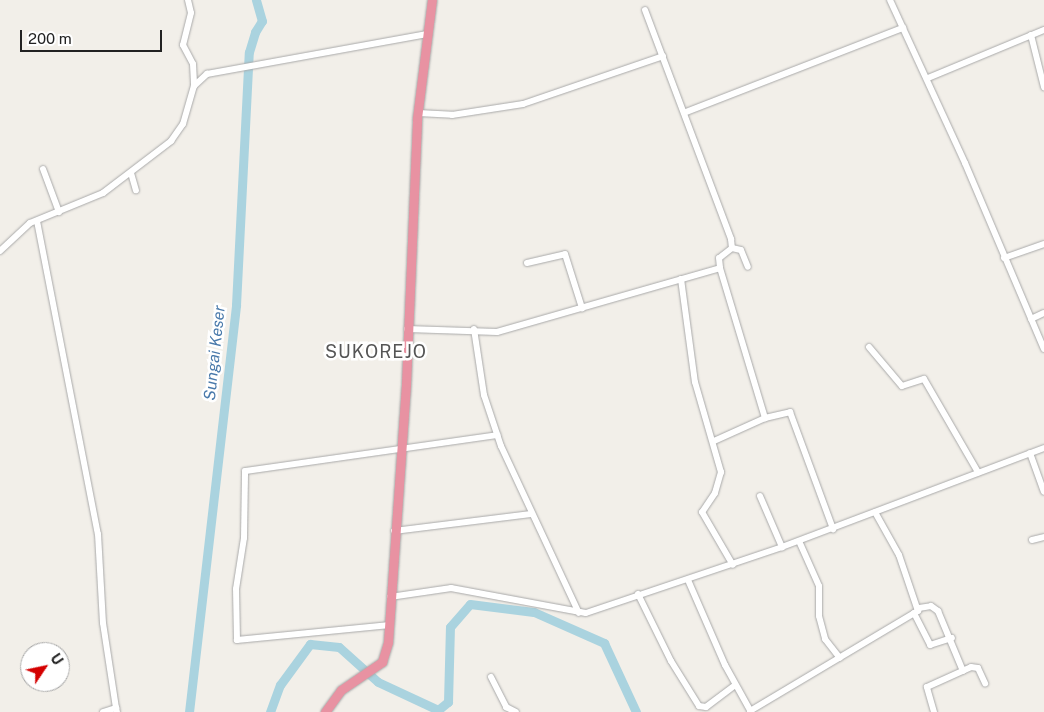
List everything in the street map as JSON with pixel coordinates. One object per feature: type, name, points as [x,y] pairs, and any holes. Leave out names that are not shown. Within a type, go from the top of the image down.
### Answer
[{"type":"highway","points":[[325,712],[334,696],[382,662],[390,625],[394,532],[402,450],[418,113],[432,0]]},
{"type":"street","points":[[0,251],[16,233],[37,221],[103,193],[177,136],[194,86],[193,64],[183,45],[191,13],[188,0]]},
{"type":"street","points":[[898,0],[892,3],[928,78],[1044,349]]},
{"type":"street","points":[[645,10],[686,112],[732,248]]},
{"type":"street","points":[[686,112],[903,28]]},
{"type":"street","points":[[928,78],[1044,30]]},
{"type":"street","points":[[194,86],[214,71],[428,34]]},
{"type":"street","points":[[1031,35],[1044,87]]},
{"type":"street","points":[[418,113],[452,115],[523,104],[663,56]]},
{"type":"street","points":[[43,169],[59,212]]},
{"type":"street","points":[[131,173],[136,190]]},
{"type":"street","points":[[37,221],[98,534],[103,623],[117,710],[103,712]]},
{"type":"street","points":[[1004,258],[1044,244]]},
{"type":"street","points":[[748,267],[740,248],[732,248],[719,258],[720,268],[764,418]]},
{"type":"street","points":[[527,263],[565,254],[582,308]]},
{"type":"street","points":[[407,329],[474,329],[497,332],[720,268]]},
{"type":"street","points":[[681,279],[695,382],[714,441],[720,482],[702,512],[733,565]]},
{"type":"street","points":[[1031,319],[1044,313]]},
{"type":"street","points":[[474,329],[484,395],[497,435],[531,514],[578,612]]},
{"type":"street","points":[[869,347],[900,385],[924,379],[978,472]]},
{"type":"street","points":[[714,441],[764,418],[785,412],[792,414],[833,529]]},
{"type":"street","points":[[390,625],[239,641],[235,630],[237,565],[244,538],[248,468],[402,450],[497,435]]},
{"type":"street","points":[[390,597],[450,588],[578,612],[733,565],[833,529],[1044,448]]},
{"type":"street","points":[[1030,453],[1044,492]]},
{"type":"street","points":[[760,496],[782,547]]},
{"type":"street","points":[[875,512],[896,549],[917,610],[925,641],[930,645],[952,638]]},
{"type":"street","points":[[394,532],[531,514]]},
{"type":"street","points":[[1032,540],[1044,537]]},
{"type":"street","points":[[799,541],[819,586],[819,616],[825,639],[840,658]]},
{"type":"street","points":[[688,580],[735,686],[751,711],[917,610],[934,607],[952,638],[962,671]]},
{"type":"street","points":[[638,594],[671,662],[699,706],[706,707],[735,686]]},
{"type":"street","points":[[934,712],[926,688],[974,667],[985,683]]},
{"type":"street","points":[[491,677],[506,707],[516,712]]},
{"type":"waterway","name":"Sungai Keser","points":[[189,712],[236,305],[249,52],[255,32],[262,21],[256,0]]},
{"type":"waterway","name":"Sungai Keser","points":[[270,712],[280,685],[310,644],[339,647],[378,682],[438,710],[448,702],[450,627],[470,604],[534,612],[604,643],[636,712]]},
{"type":"district","name":"SUKOREJO","points":[[376,352]]}]
